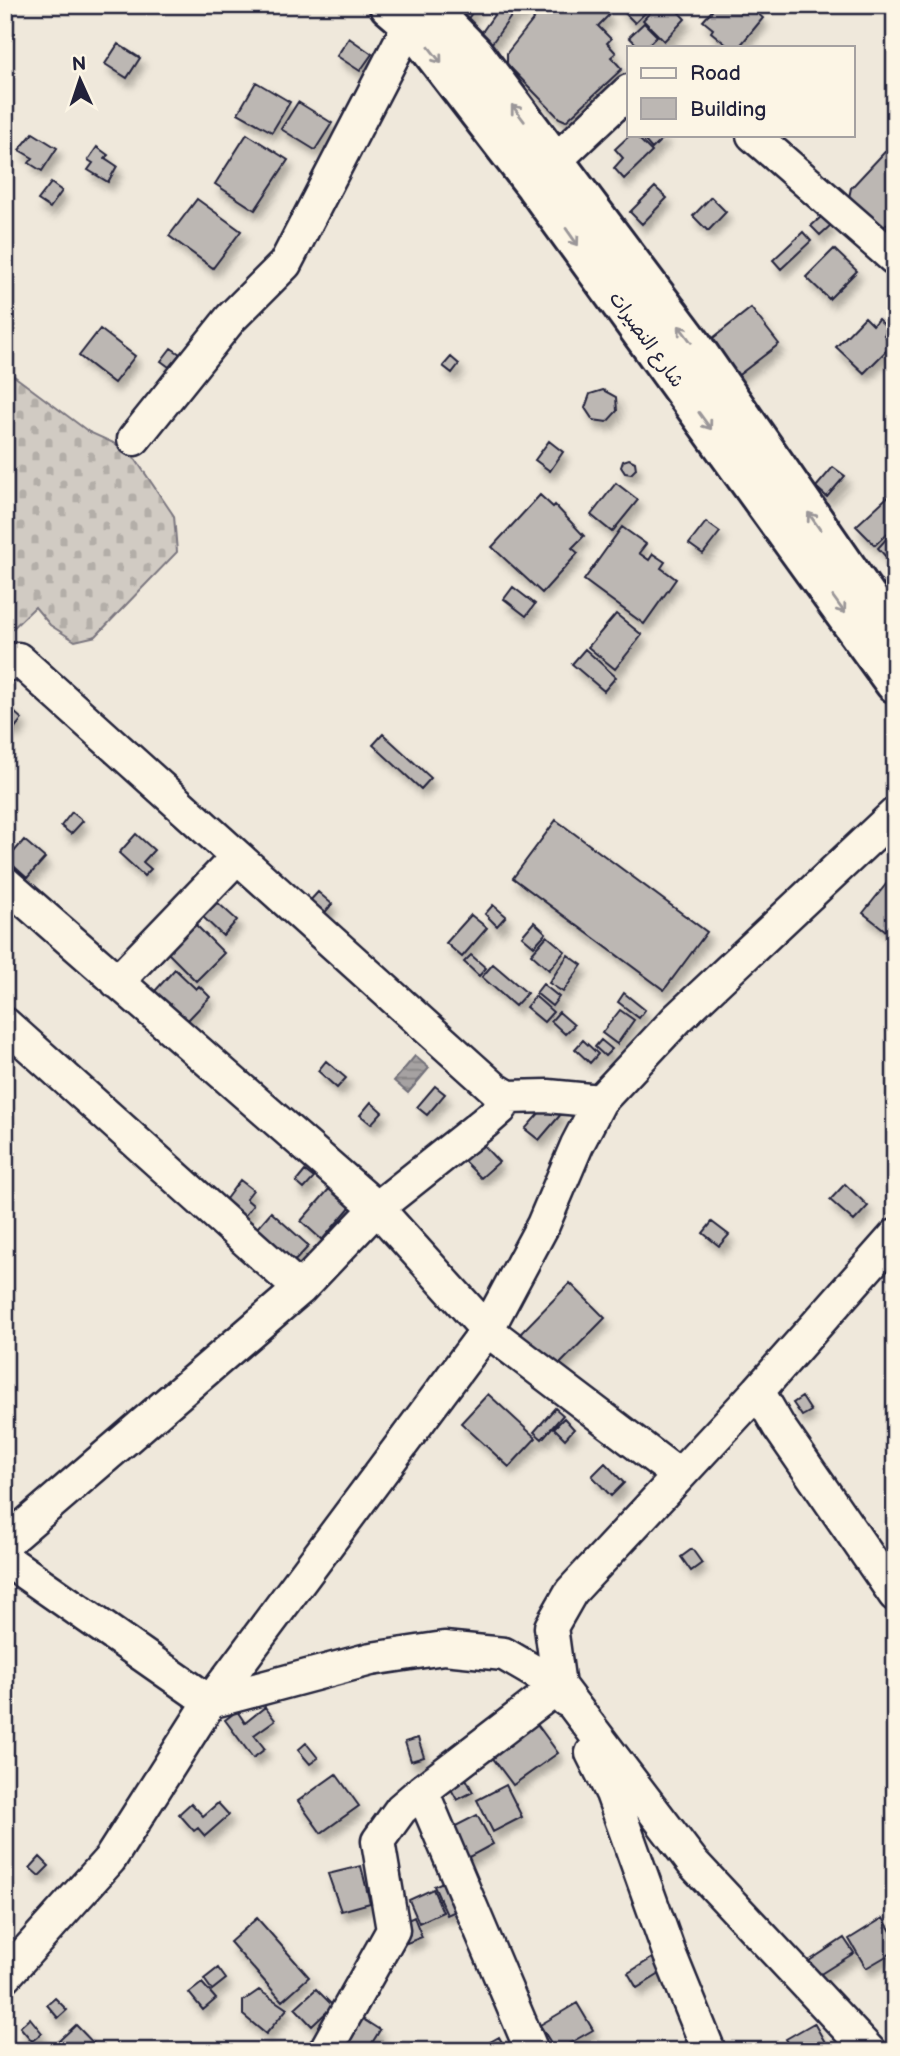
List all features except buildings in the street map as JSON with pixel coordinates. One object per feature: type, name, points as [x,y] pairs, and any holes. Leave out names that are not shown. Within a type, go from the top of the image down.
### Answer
[{"type":"main road","name":"شارع النصيرات","points":[[408,11],[473,53],[693,346],[895,638]]},
{"type":"main road","name":"شارع النصيرات","points":[[408,11],[895,683]]},
{"type":"street","points":[[134,439],[231,318],[285,264],[408,11]]},
{"type":"street","points":[[555,161],[627,93]]},
{"type":"street","points":[[754,136],[892,251]]},
{"type":"street","points":[[5,666],[18,659],[495,1089],[508,1097],[548,1096],[600,1101]]},
{"type":"street","points":[[5,1976],[110,1859],[210,1702],[487,1330],[543,1225],[577,1145],[600,1101],[677,1019],[895,814]]},
{"type":"street","points":[[117,982],[237,857]]},
{"type":"street","points":[[5,883],[377,1208],[487,1330],[678,1475]]},
{"type":"street","points":[[5,1024],[300,1289]]},
{"type":"street","points":[[5,1544],[300,1289],[377,1208],[500,1110],[508,1097]]},
{"type":"street","points":[[709,2051],[670,1955],[612,1793],[559,1686],[551,1627],[571,1592],[758,1391],[895,1236]]},
{"type":"street","points":[[758,1391],[779,1427],[895,1595]]},
{"type":"street","points":[[5,1559],[210,1702],[371,1659],[444,1648],[504,1654],[559,1686],[693,1863],[869,2051]]},
{"type":"street","points":[[325,2051],[393,1930],[379,1842],[401,1809],[559,1686]]},
{"type":"street","points":[[422,1791],[532,2051]]},
{"type":"green space","points":[[6,370],[89,432],[116,444],[136,460],[174,516],[177,552],[96,636],[75,641],[50,625],[35,607],[5,636]]},
{"type":"shaded area","points":[[415,1056],[429,1068],[408,1093],[394,1081]]}]
